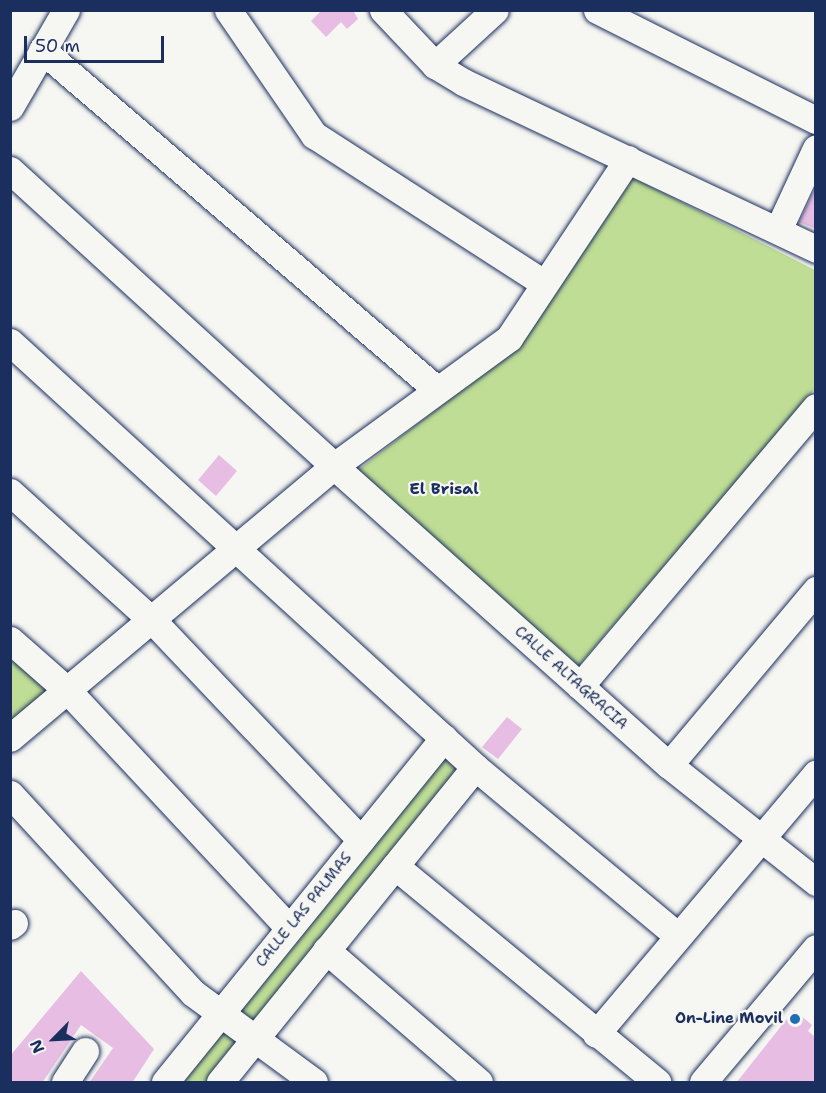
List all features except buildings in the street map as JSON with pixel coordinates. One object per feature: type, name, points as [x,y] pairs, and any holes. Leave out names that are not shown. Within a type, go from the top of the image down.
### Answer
[{"type":"street","points":[[10,107],[66,10]]},
{"type":"street","points":[[228,10],[314,135],[544,283]]},
{"type":"street","points":[[383,10],[435,65],[816,249]]},
{"type":"street","points":[[435,65],[495,10]]},
{"type":"street","points":[[597,10],[816,120]]},
{"type":"street","points":[[42,50],[435,388]]},
{"type":"street","points":[[778,230],[816,148]]},
{"type":"street","points":[[10,738],[242,548],[334,466],[435,388],[509,338],[628,159]]},
{"type":"street","name":"CALLE ALTAGRACIA","points":[[10,170],[334,466],[669,765],[816,882]]},
{"type":"street","points":[[10,342],[242,548],[475,766],[678,936]]},
{"type":"street","points":[[580,686],[816,407]]},
{"type":"street","points":[[10,492],[153,621],[361,840]]},
{"type":"street","points":[[669,765],[816,590]]},
{"type":"street","points":[[10,640],[68,691],[289,928]]},
{"type":"street","name":"CALLE LAS PALMAS","points":[[165,1083],[444,738]]},
{"type":"street","points":[[220,1083],[256,1035],[475,766]]},
{"type":"street","points":[[596,1034],[816,774]]},
{"type":"street","points":[[10,794],[218,1016],[256,1035],[314,1083]]},
{"type":"street","points":[[395,866],[657,1083]]},
{"type":"street","points":[[703,1083],[816,948]]},
{"type":"street","points":[[326,950],[479,1083]]},
{"type":"street","points":[[65,1083],[85,1051]]},
{"type":"green space","points":[[630,176],[815,270],[815,389],[576,669],[353,474],[520,344]]},
{"type":"green space","points":[[11,653],[53,691],[11,725]]},
{"type":"green space","points":[[442,754],[461,770],[209,1082],[178,1082]]},
{"type":"place","name":"On-Line Movil","points":[[795,1019]]},
{"type":"district","name":"El Brisal","points":[[444,489]]}]
